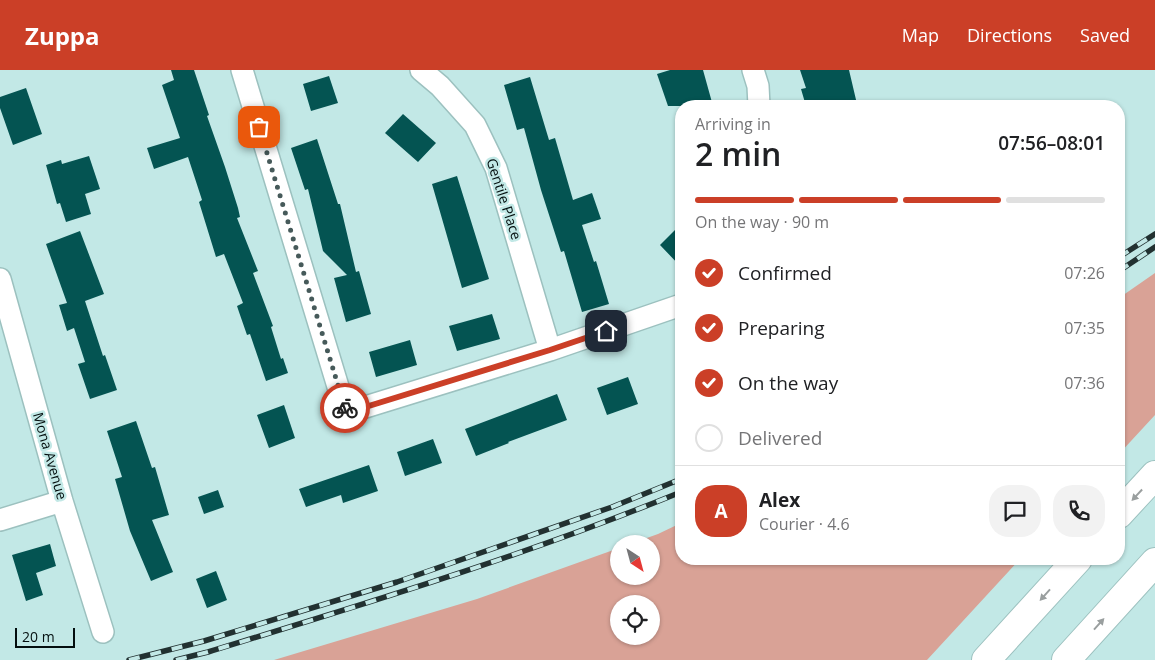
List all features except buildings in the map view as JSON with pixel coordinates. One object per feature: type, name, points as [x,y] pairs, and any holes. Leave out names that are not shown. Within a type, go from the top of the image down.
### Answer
[{"type":"highway","points":[[1125,508],[1155,475]]},
{"type":"highway","points":[[1066,660],[1155,562]]},
{"type":"highway","points":[[986,660],[1073,565]]},
{"type":"street","points":[[242,70],[346,413],[550,350],[675,307]]},
{"type":"street","name":"Gentile Place","points":[[421,70],[440,86],[475,125],[496,168],[550,350]]},
{"type":"street","points":[[753,70],[758,86],[759,100]]},
{"type":"street","name":"Mona Avenue","points":[[0,279],[62,501],[103,632]]},
{"type":"street","points":[[0,520],[62,501]]},
{"type":"shaded area","points":[[1155,273],[1155,415],[1125,448],[1125,294]]},
{"type":"shaded area","points":[[675,526],[675,565],[1014,565],[927,660],[274,660],[477,599],[610,551],[610,585],[660,585],[660,535],[655,535]]},
{"type":"railway","points":[[1125,253],[1155,234]]},
{"type":"railway","points":[[1125,267],[1155,247]]},
{"type":"railway","points":[[129,660],[204,641],[397,582],[612,507],[675,481]]},
{"type":"railway","points":[[176,660],[208,652],[446,577],[564,537],[675,494]]},
{"type":"way so far","points":[[259,127],[345,408]]},
{"type":"route","points":[[345,408],[346,413],[606,331]]}]
